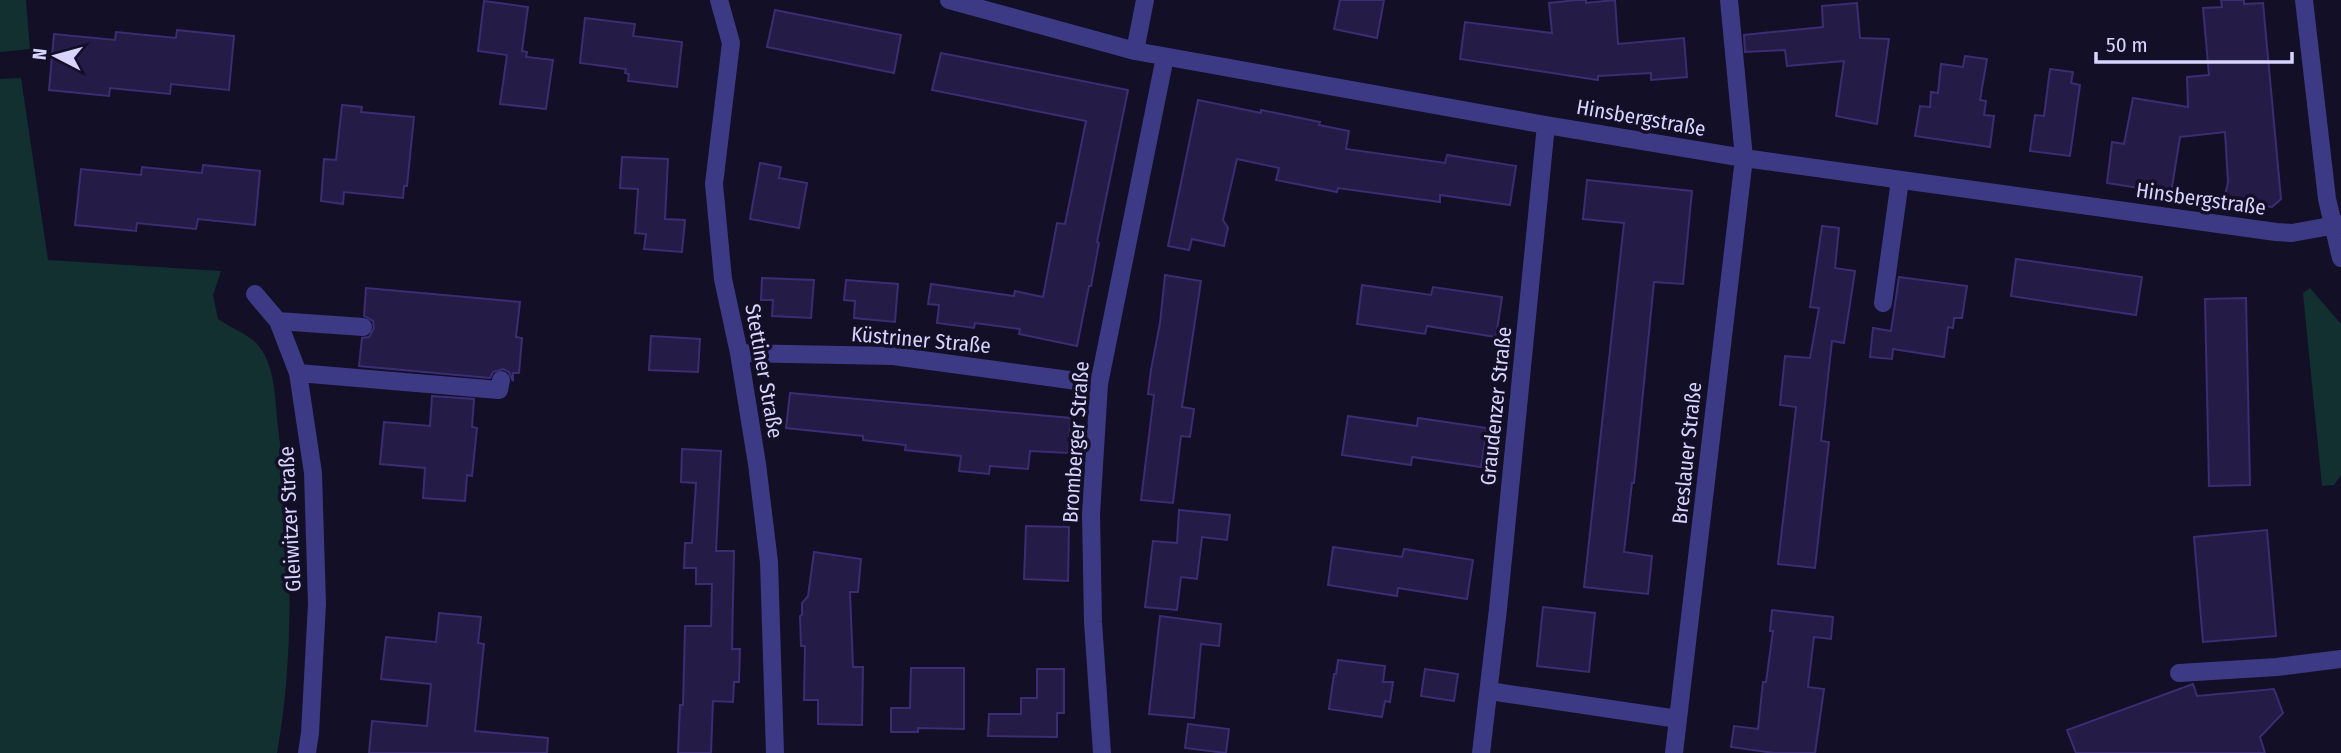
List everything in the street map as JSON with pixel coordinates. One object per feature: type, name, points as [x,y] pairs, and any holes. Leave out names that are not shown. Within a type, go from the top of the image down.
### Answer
[{"type":"street","name":"Stettiner Straße","points":[[719,0],[731,43],[714,184],[723,279],[739,353],[769,562],[775,753]]},
{"type":"street","name":"Hinsbergstraße","points":[[949,0],[1165,57],[1744,158],[2267,232],[2292,233],[2337,225]]},
{"type":"street","points":[[1135,51],[1145,0]]},
{"type":"street","name":"Breslauer Straße","points":[[1674,753],[1744,158],[1730,0]]},
{"type":"street","points":[[2304,0],[2321,153],[2337,225],[2341,258]]},
{"type":"street","name":"Bromberger Straße","points":[[1101,753],[1093,622],[1091,514],[1098,384],[1165,57]]},
{"type":"street","name":"Graudenzer Straße","points":[[1481,753],[1546,125]]},
{"type":"street","points":[[1883,303],[1900,180]]},
{"type":"street","name":"Gleiwitzer Straße","points":[[255,294],[278,321],[298,373],[313,473],[317,604],[311,753]]},
{"type":"street","points":[[278,321],[363,327]]},
{"type":"street","name":"Küstriner Straße","points":[[739,353],[893,356],[1098,384]]},
{"type":"street","points":[[298,373],[499,390],[501,380]]},
{"type":"street","points":[[2179,673],[2277,667],[2341,659]]},
{"type":"street","points":[[1489,691],[1678,719]]},
{"type":"green space","points":[[0,0],[26,0],[30,49],[0,52]]},
{"type":"green space","points":[[21,78],[48,260],[221,271],[213,295],[218,319],[255,342],[268,363],[274,384],[286,508],[290,590],[287,673],[277,753],[0,753],[0,79]]},
{"type":"green space","points":[[2310,288],[2341,324],[2341,475],[2334,485],[2322,486],[2303,293]]},
{"type":"building","points":[[1340,0],[1384,0],[1377,38],[1334,29]]},
{"type":"building","points":[[1586,0],[1586,3],[1615,0],[1618,44],[1684,38],[1687,77],[1651,80],[1651,73],[1598,76],[1598,80],[1460,59],[1465,22],[1552,33],[1549,3]]},
{"type":"building","points":[[2221,0],[2244,0],[2244,4],[2263,3],[2281,199],[2272,207],[2224,200],[2228,182],[2225,132],[2180,137],[2171,193],[2107,183],[2112,142],[2124,144],[2133,98],[2188,107],[2187,77],[2209,75],[2203,8],[2222,7]]},
{"type":"building","points":[[484,1],[528,7],[522,51],[527,52],[526,57],[553,60],[546,109],[500,104],[507,55],[478,51]]},
{"type":"building","points":[[1857,3],[1860,38],[1889,39],[1877,124],[1836,116],[1844,61],[1787,66],[1785,50],[1745,52],[1744,35],[1823,27],[1822,6]]},
{"type":"building","points":[[775,10],[901,35],[894,73],[767,47]]},
{"type":"building","points":[[585,18],[635,24],[633,36],[682,42],[677,87],[628,81],[629,74],[625,73],[626,69],[580,63]]},
{"type":"building","points":[[177,30],[234,36],[229,90],[171,84],[170,94],[110,88],[109,96],[49,90],[54,34],[115,40],[116,32],[176,38]]},
{"type":"building","points":[[941,53],[1128,90],[1077,346],[1019,334],[1020,329],[975,323],[974,328],[937,323],[939,305],[928,304],[931,284],[1014,296],[1015,291],[1043,297],[1057,223],[1065,224],[1086,121],[932,90]]},
{"type":"building","points":[[1965,56],[1987,59],[1980,100],[1986,101],[1984,115],[1994,116],[1990,147],[1915,136],[1920,106],[1930,107],[1931,92],[1938,93],[1941,64],[1963,67]]},
{"type":"building","points":[[2050,69],[2073,72],[2071,83],[2080,85],[2070,156],[2030,151],[2035,115],[2044,116]]},
{"type":"building","points":[[1198,100],[1320,122],[1319,125],[1349,131],[1346,149],[1445,163],[1447,155],[1516,166],[1510,205],[1440,195],[1440,202],[1338,188],[1337,192],[1276,180],[1279,168],[1237,159],[1223,220],[1228,228],[1224,246],[1192,239],[1189,250],[1168,246]]},
{"type":"building","points":[[342,105],[362,107],[361,112],[414,117],[407,186],[404,186],[403,198],[344,192],[343,204],[321,201],[324,159],[336,160]]},
{"type":"building","points":[[622,157],[668,159],[665,219],[685,220],[682,252],[644,249],[646,234],[635,233],[638,189],[620,188]]},
{"type":"building","points":[[760,163],[781,167],[779,178],[807,183],[799,228],[750,219]]},
{"type":"building","points":[[203,165],[260,171],[255,225],[198,219],[196,229],[137,223],[136,231],[75,225],[81,169],[141,175],[142,167],[202,173]]},
{"type":"building","points":[[1587,180],[1692,191],[1683,284],[1654,282],[1634,483],[1624,552],[1652,556],[1648,594],[1584,587],[1624,223],[1583,219]]},
{"type":"building","points":[[1822,226],[1839,228],[1835,268],[1855,271],[1844,343],[1832,341],[1821,441],[1829,442],[1815,568],[1778,564],[1796,407],[1780,405],[1785,356],[1810,358],[1819,308],[1810,307]]},
{"type":"building","points":[[2016,259],[2142,277],[2136,315],[2011,296]]},
{"type":"building","points":[[1165,275],[1201,281],[1182,407],[1194,409],[1190,437],[1181,436],[1173,503],[1141,500],[1154,395],[1148,394]]},
{"type":"building","points":[[1899,277],[1967,286],[1962,318],[1954,318],[1953,328],[1948,327],[1944,357],[1893,349],[1892,359],[1870,357],[1873,328],[1891,331]]},
{"type":"building","points":[[762,278],[814,280],[811,318],[772,316],[773,300],[761,300]]},
{"type":"building","points":[[846,280],[898,284],[895,322],[854,318],[855,301],[844,300]]},
{"type":"building","points":[[1362,285],[1431,295],[1433,287],[1502,297],[1496,337],[1427,326],[1425,334],[1357,324]]},
{"type":"building","points":[[366,288],[520,302],[516,337],[522,338],[519,373],[513,373],[513,381],[509,372],[503,369],[493,372],[490,378],[359,366],[362,338],[369,337],[374,328],[373,321],[364,316]]},
{"type":"building","points":[[2246,298],[2250,485],[2209,486],[2205,299]]},
{"type":"building","points":[[651,336],[700,339],[698,372],[649,370]]},
{"type":"building","points":[[790,393],[1071,418],[1068,453],[1030,451],[1028,469],[990,466],[989,474],[959,471],[961,456],[905,450],[906,445],[863,440],[863,436],[786,428]]},
{"type":"building","points":[[432,396],[474,399],[472,427],[477,428],[472,476],[467,475],[465,501],[423,498],[425,468],[380,464],[384,422],[430,426]]},
{"type":"building","points":[[1348,416],[1417,426],[1418,418],[1487,428],[1481,467],[1412,457],[1411,465],[1342,455]]},
{"type":"building","points":[[682,449],[721,451],[716,551],[734,551],[732,649],[740,649],[739,682],[734,682],[733,702],[713,701],[711,753],[678,753],[680,705],[683,705],[685,626],[711,626],[712,584],[696,584],[696,568],[684,568],[685,543],[692,543],[696,483],[681,482]]},
{"type":"building","points":[[1179,510],[1230,515],[1227,540],[1202,537],[1197,579],[1181,577],[1177,610],[1145,607],[1153,541],[1177,543]]},
{"type":"building","points":[[1026,526],[1069,527],[1068,581],[1024,579]]},
{"type":"building","points":[[2267,530],[2276,636],[2203,642],[2194,537]]},
{"type":"building","points":[[1333,547],[1402,557],[1404,549],[1473,560],[1467,599],[1398,588],[1397,596],[1328,585]]},
{"type":"building","points":[[814,552],[861,559],[858,592],[850,592],[853,667],[863,667],[862,725],[818,724],[818,700],[804,700],[805,646],[801,646],[800,616],[802,603],[808,596]]},
{"type":"building","points":[[1543,607],[1595,613],[1589,672],[1537,666]]},
{"type":"building","points":[[1772,610],[1833,617],[1831,639],[1814,637],[1808,687],[1824,689],[1815,753],[1774,753],[1731,747],[1734,726],[1758,729],[1763,682],[1766,682],[1773,631],[1770,631]]},
{"type":"building","points":[[439,613],[481,617],[478,643],[484,644],[475,731],[548,738],[547,753],[369,753],[372,721],[427,726],[431,684],[381,679],[386,637],[436,642]]},
{"type":"building","points":[[1160,616],[1221,624],[1219,646],[1201,644],[1194,718],[1149,714]]},
{"type":"building","points":[[1338,660],[1385,666],[1383,682],[1393,682],[1390,702],[1385,701],[1382,717],[1329,709]]},
{"type":"building","points":[[911,668],[964,668],[964,729],[918,728],[918,732],[891,732],[891,708],[910,708]]},
{"type":"building","points":[[1037,669],[1064,669],[1064,713],[1057,713],[1057,737],[988,736],[989,714],[1021,714],[1021,698],[1037,698]]},
{"type":"building","points":[[1425,669],[1458,674],[1454,701],[1421,696]]},
{"type":"building","points":[[2193,684],[2197,696],[2274,689],[2283,713],[2260,737],[2265,753],[2076,753],[2067,730]]},
{"type":"building","points":[[1188,724],[1229,729],[1226,753],[1185,748]]}]
